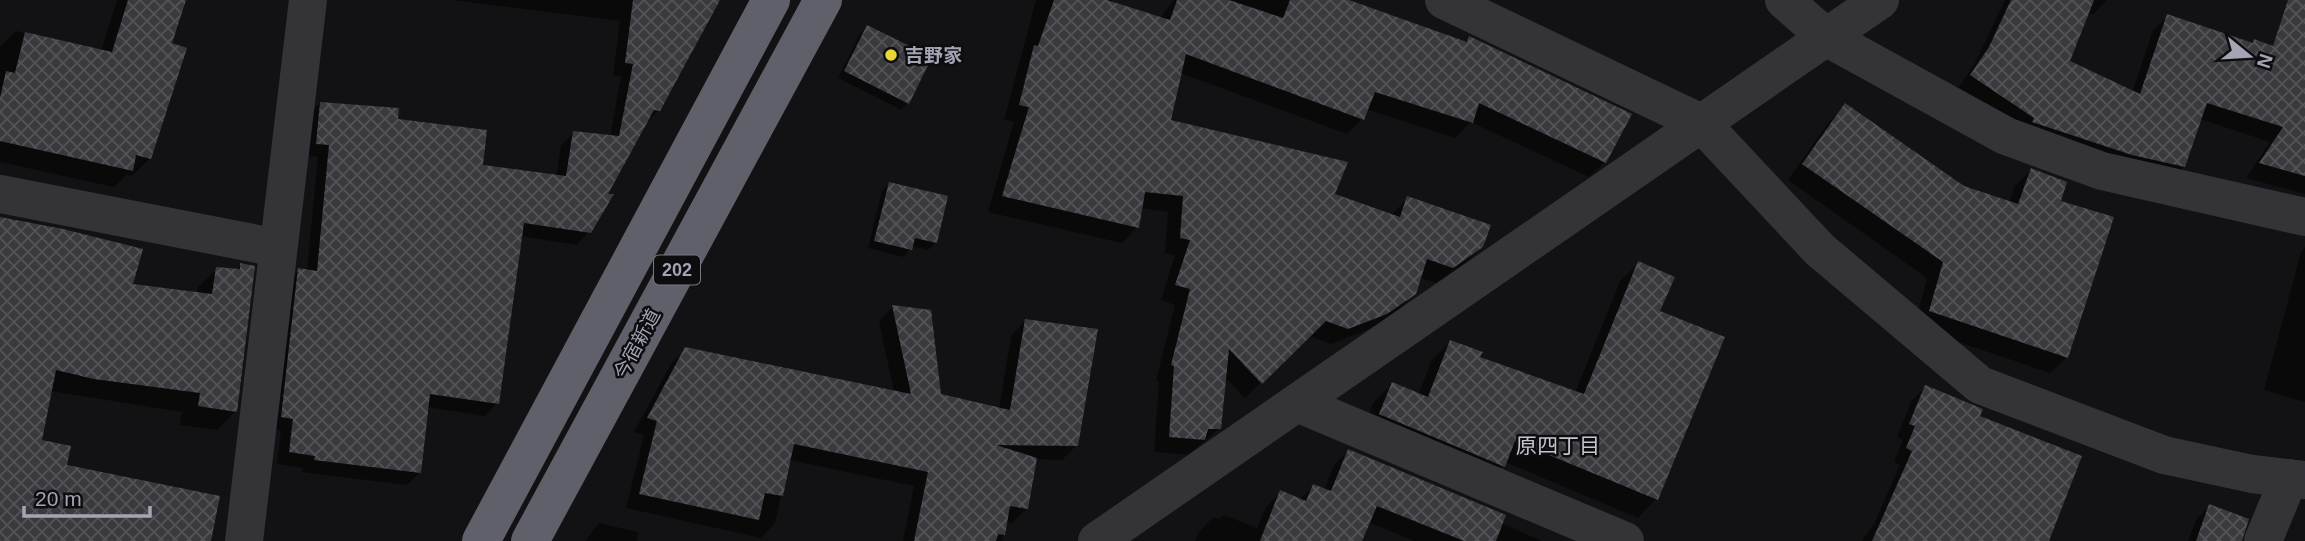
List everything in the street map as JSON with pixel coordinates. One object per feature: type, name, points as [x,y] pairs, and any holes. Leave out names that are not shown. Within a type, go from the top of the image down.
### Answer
[{"type":"highway","name":"202","points":[[481,541],[771,0]]},
{"type":"highway","name":"今宿新道","points":[[530,541],[823,0]]},
{"type":"street","points":[[244,541],[308,0]]},
{"type":"street","points":[[1444,0],[1700,123],[1820,250],[1980,385],[2164,455],[2252,474],[2297,479],[2263,541]]},
{"type":"street","points":[[1784,0],[1826,37],[2006,136],[2102,171],[2305,217]]},
{"type":"street","points":[[1101,540],[1880,0]]},
{"type":"street","points":[[0,194],[278,248]]},
{"type":"street","points":[[1297,402],[1625,541]]},
{"type":"building","points":[[128,0],[186,0],[172,43],[187,48],[151,159],[136,155],[133,171],[0,141],[0,98],[6,71],[15,73],[25,32],[112,52]]},
{"type":"building","points":[[633,0],[720,0],[660,111],[654,110],[608,194],[614,194],[591,233],[524,223],[499,404],[430,394],[421,473],[314,460],[315,456],[289,452],[293,419],[281,417],[298,268],[317,271],[329,145],[316,144],[320,102],[399,108],[398,119],[487,130],[483,165],[566,176],[573,131],[619,136],[633,64],[625,63]]},
{"type":"building","points":[[1054,0],[1107,0],[1170,20],[1177,0],[1229,0],[1283,18],[1290,0],[1349,0],[1467,42],[1469,36],[1632,114],[1606,163],[1479,103],[1473,123],[1375,92],[1364,120],[1186,54],[1171,120],[1348,162],[1335,194],[1400,217],[1407,196],[1491,225],[1483,247],[1453,268],[1427,259],[1416,294],[1387,314],[1348,329],[1326,321],[1262,384],[1229,349],[1221,429],[1208,429],[1205,440],[1169,437],[1174,366],[1171,365],[1190,289],[1175,285],[1190,240],[1180,238],[1183,196],[1145,192],[1139,228],[1002,196],[1029,107],[1019,105],[1034,45],[1038,46]]},
{"type":"building","points":[[2011,0],[2094,0],[2070,61],[2140,94],[2167,14],[2253,43],[2254,39],[2273,46],[2288,0],[2305,0],[2305,176],[2259,163],[2283,127],[2207,103],[2185,167],[2132,155],[2032,122],[2034,118],[1970,75],[1989,47]]},
{"type":"building","points":[[867,25],[932,57],[909,104],[844,71]]},
{"type":"building","points":[[1845,103],[1964,186],[2018,204],[2031,168],[2067,182],[2061,201],[2114,217],[2068,358],[1929,311],[1943,262],[1802,164]]},
{"type":"building","points":[[889,182],[948,196],[937,243],[915,238],[912,250],[874,241]]},
{"type":"building","points":[[0,217],[143,249],[133,284],[212,294],[216,267],[240,269],[240,263],[255,266],[237,412],[198,406],[200,393],[94,379],[56,370],[42,440],[71,446],[67,465],[220,496],[211,541],[0,541]]},
{"type":"building","points":[[1638,261],[1675,277],[1660,311],[1725,337],[1658,500],[1515,441],[1505,467],[1379,414],[1392,382],[1428,397],[1450,340],[1483,352],[1480,357],[1584,394]]},
{"type":"building","points":[[892,305],[931,310],[941,394],[1010,410],[1025,319],[1098,329],[1078,446],[996,445],[1037,458],[1028,509],[1010,506],[1005,535],[998,534],[996,541],[914,541],[928,472],[794,444],[783,496],[765,493],[759,520],[639,494],[657,421],[647,418],[685,347],[911,394]]},
{"type":"building","points":[[1925,385],[1983,409],[1980,416],[2082,456],[2049,541],[1872,541],[1912,451],[1906,448],[1915,426],[1909,424]]},
{"type":"building","points":[[1348,449],[1506,515],[1496,541],[1464,541],[1377,506],[1362,541],[1260,541],[1280,490],[1306,501],[1313,484],[1331,491]]},
{"type":"building","points":[[2209,504],[2249,519],[2242,541],[2196,541]]},
{"type":"place","name":"吉野家","points":[[891,55]]},
{"type":"district","name":"原四丁目","points":[[1558,445]]}]
